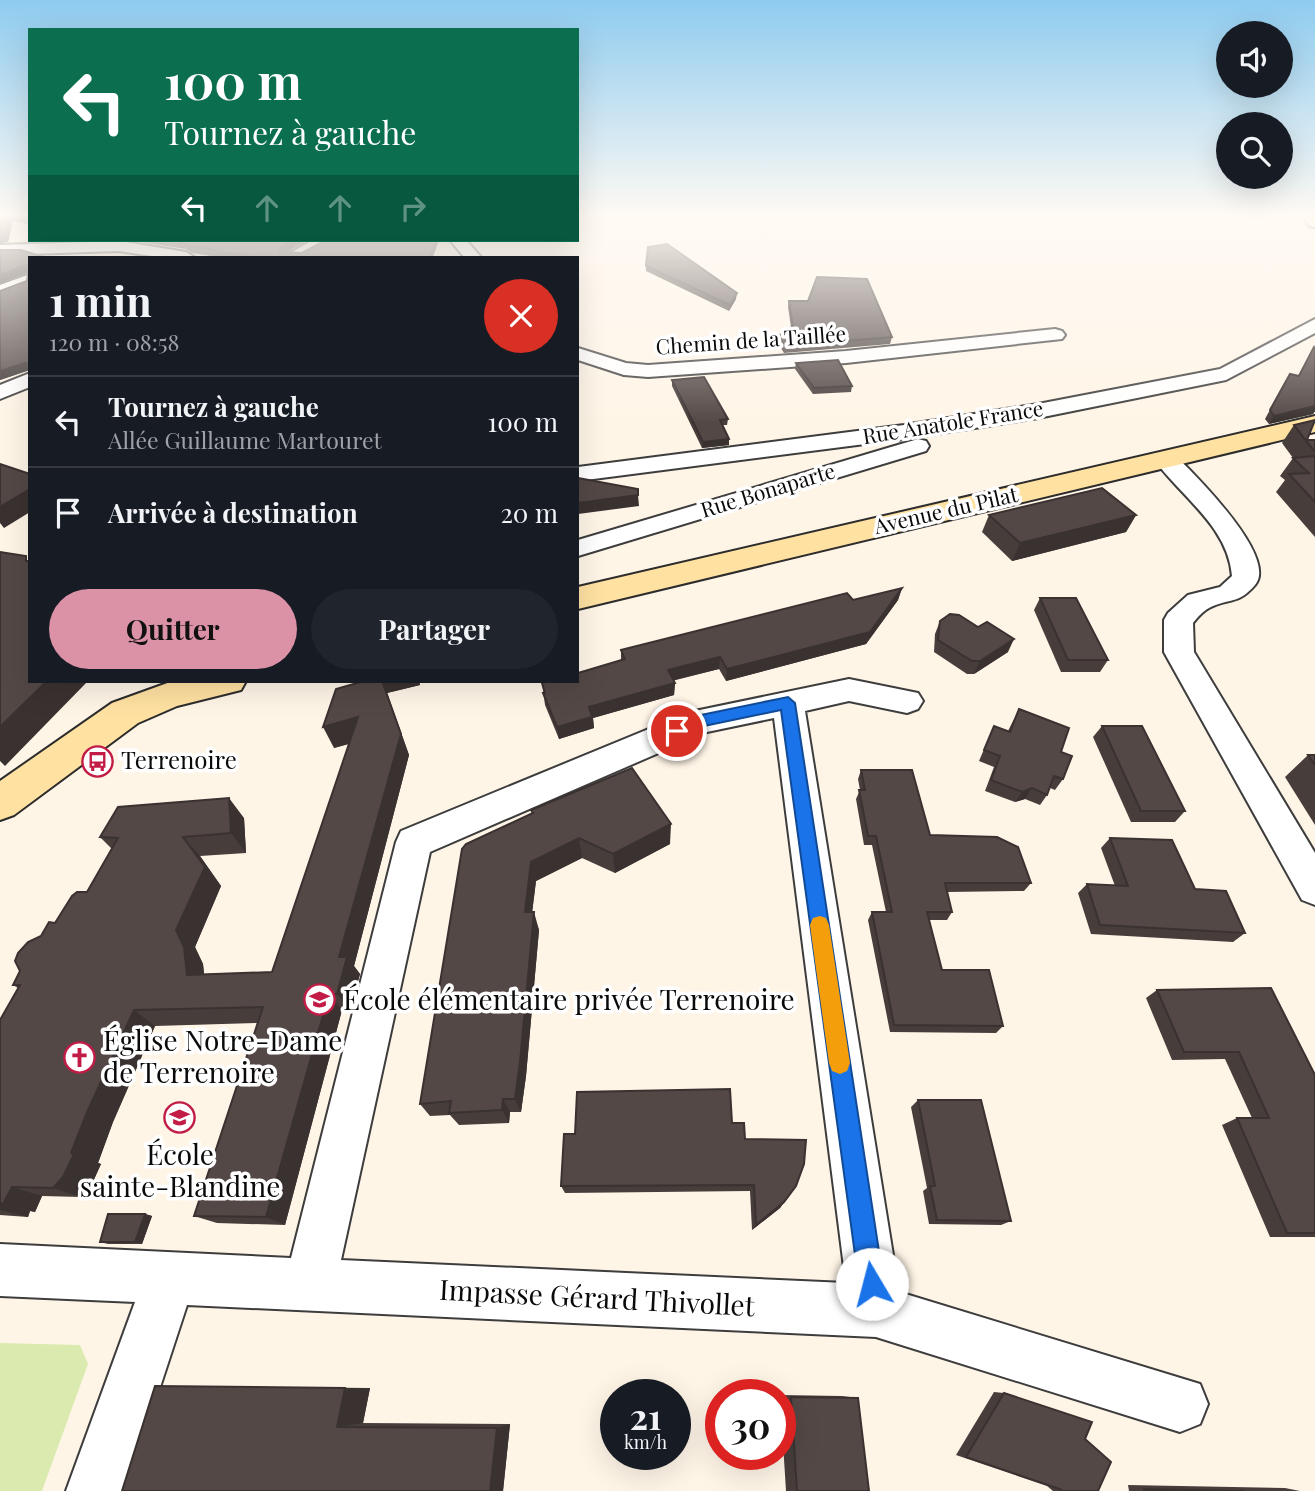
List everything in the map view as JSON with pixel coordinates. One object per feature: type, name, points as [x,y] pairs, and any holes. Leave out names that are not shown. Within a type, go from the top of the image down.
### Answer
[{"type":"main road","name":"Avenue du Pilat","points":[[579,598],[1315,424]]},
{"type":"main road","points":[[0,803],[125,713],[169,695],[220,683]]},
{"type":"street","name":"Rue Anatole France","points":[[579,474],[904,432],[988,416],[1038,411],[1226,374],[1315,325]]},
{"type":"street","name":"Chemin de la Taillée","points":[[579,354],[624,369],[648,371],[846,357],[1055,335]]},
{"type":"street","points":[[0,393],[28,380]]},
{"type":"street","name":"Rue Bonaparte","points":[[579,548],[1038,411]]},
{"type":"street","points":[[1166,459],[1206,500],[1244,556],[1246,578],[1230,593],[1198,602],[1178,620],[1179,652],[1315,888]]},
{"type":"street","points":[[310,1285],[414,842],[701,721],[849,690],[907,701]]},
{"type":"street","points":[[788,703],[876,1311]]},
{"type":"street","name":"Impasse Gérard Thivollet","points":[[0,1270],[876,1311],[1180,1404]]},
{"type":"street","points":[[96,1491],[170,1278]]},
{"type":"green space","points":[[0,1343],[80,1345],[88,1364],[42,1491],[0,1491]]},
{"type":"building","points":[[17,285],[28,285],[28,364],[0,371],[0,291]]},
{"type":"building","points":[[686,285],[725,285],[737,293],[730,305]]},
{"type":"building","points":[[814,285],[869,285],[892,337],[785,346],[778,335],[794,334],[789,301],[808,301]]},
{"type":"building","points":[[1314,347],[1315,406],[1274,416],[1270,410],[1290,374],[1299,376]]},
{"type":"building","points":[[838,360],[852,386],[814,388],[796,363]]},
{"type":"building","points":[[704,377],[728,419],[720,420],[729,439],[703,442],[672,380]]},
{"type":"building","points":[[1315,420],[1307,440],[1315,440],[1315,452],[1294,425]]},
{"type":"building","points":[[1315,456],[1315,502],[1289,474],[1309,473],[1293,458]]},
{"type":"building","points":[[0,464],[28,473],[28,490],[0,507]]},
{"type":"building","points":[[579,478],[638,489],[638,495],[579,503]]},
{"type":"building","points":[[1102,488],[1136,515],[1020,543],[989,515]]},
{"type":"building","points":[[0,552],[26,556],[28,561],[28,683],[45,683],[0,727]]},
{"type":"building","points":[[902,588],[870,632],[727,669],[720,657],[668,670],[675,683],[589,707],[592,717],[557,727],[543,693],[542,683],[579,683],[579,673],[625,659],[621,650],[847,593],[853,600]]},
{"type":"building","points":[[1040,598],[1076,598],[1108,660],[1068,660]]},
{"type":"building","points":[[950,614],[959,615],[978,627],[987,622],[1014,639],[980,661],[972,661],[938,640],[940,621]]},
{"type":"building","points":[[357,683],[383,683],[401,734],[339,957],[347,957],[337,994],[329,994],[266,1217],[194,1216],[263,1007],[134,1010],[88,1110],[71,1153],[74,1154],[63,1177],[53,1188],[12,1187],[3,1204],[0,1203],[0,1020],[20,985],[13,985],[20,971],[15,961],[18,953],[28,942],[41,936],[49,922],[55,923],[72,896],[77,892],[87,892],[118,838],[100,837],[118,807],[229,798],[231,833],[183,837],[205,867],[176,930],[184,947],[187,975],[272,972],[358,717],[323,727],[336,689]]},
{"type":"building","points":[[1019,709],[1069,728],[1061,752],[1072,756],[1063,779],[1054,776],[1047,795],[1032,788],[1022,792],[991,780],[1000,756],[984,750],[994,726],[1010,732]]},
{"type":"building","points":[[1102,726],[1142,726],[1185,811],[1141,811]]},
{"type":"building","points":[[1308,755],[1315,755],[1315,765]]},
{"type":"building","points":[[632,768],[671,824],[613,854],[579,838],[531,862],[525,912],[534,912],[515,1099],[503,1099],[502,1110],[449,1113],[451,1101],[420,1104],[462,849],[466,844],[533,813],[531,810]]},
{"type":"building","points":[[861,770],[912,770],[930,835],[997,837],[1018,847],[1031,883],[945,883],[952,912],[927,912],[942,970],[989,970],[1003,1026],[894,1025],[872,912],[892,912],[876,836],[868,836],[859,790],[865,790]]},
{"type":"building","points":[[1110,838],[1172,840],[1195,889],[1226,891],[1245,933],[1100,925],[1087,884],[1128,886]]},
{"type":"building","points":[[1271,988],[1315,1075],[1315,1233],[1287,1233],[1237,1118],[1269,1118],[1239,1052],[1184,1052],[1157,990]]},
{"type":"building","points":[[730,1089],[732,1123],[744,1123],[745,1139],[806,1140],[804,1164],[796,1186],[784,1202],[756,1225],[754,1185],[561,1186],[564,1134],[575,1134],[577,1092]]},
{"type":"building","points":[[918,1100],[981,1100],[1011,1221],[937,1220],[930,1186],[935,1186]]},
{"type":"building","points":[[108,1214],[145,1214],[135,1242],[100,1242]]},
{"type":"building","points":[[155,1386],[345,1388],[337,1427],[497,1428],[490,1491],[122,1491]]},
{"type":"building","points":[[1004,1393],[1092,1422],[1085,1439],[1111,1462],[1098,1491],[1062,1491],[966,1457]]},
{"type":"building","points":[[796,1397],[858,1398],[869,1491],[797,1491]]},
{"type":"building","points":[[1144,1489],[1245,1491],[1144,1491]]},
{"type":"slow traffic","points":[[820,925],[840,1063]]},
{"type":"place","name":"Terrenoire","points":[[98,761]]},
{"type":"place","name":"École élémentaire privée Terrenoire","points":[[320,1000]]},
{"type":"place","name":"Église Notre-Dame de Terrenoire","points":[[80,1057]]},
{"type":"place","name":"École sainte-Blandine","points":[[180,1118]]},
{"type":"route","points":[[677,731],[701,721],[788,703],[872,1284]]}]
